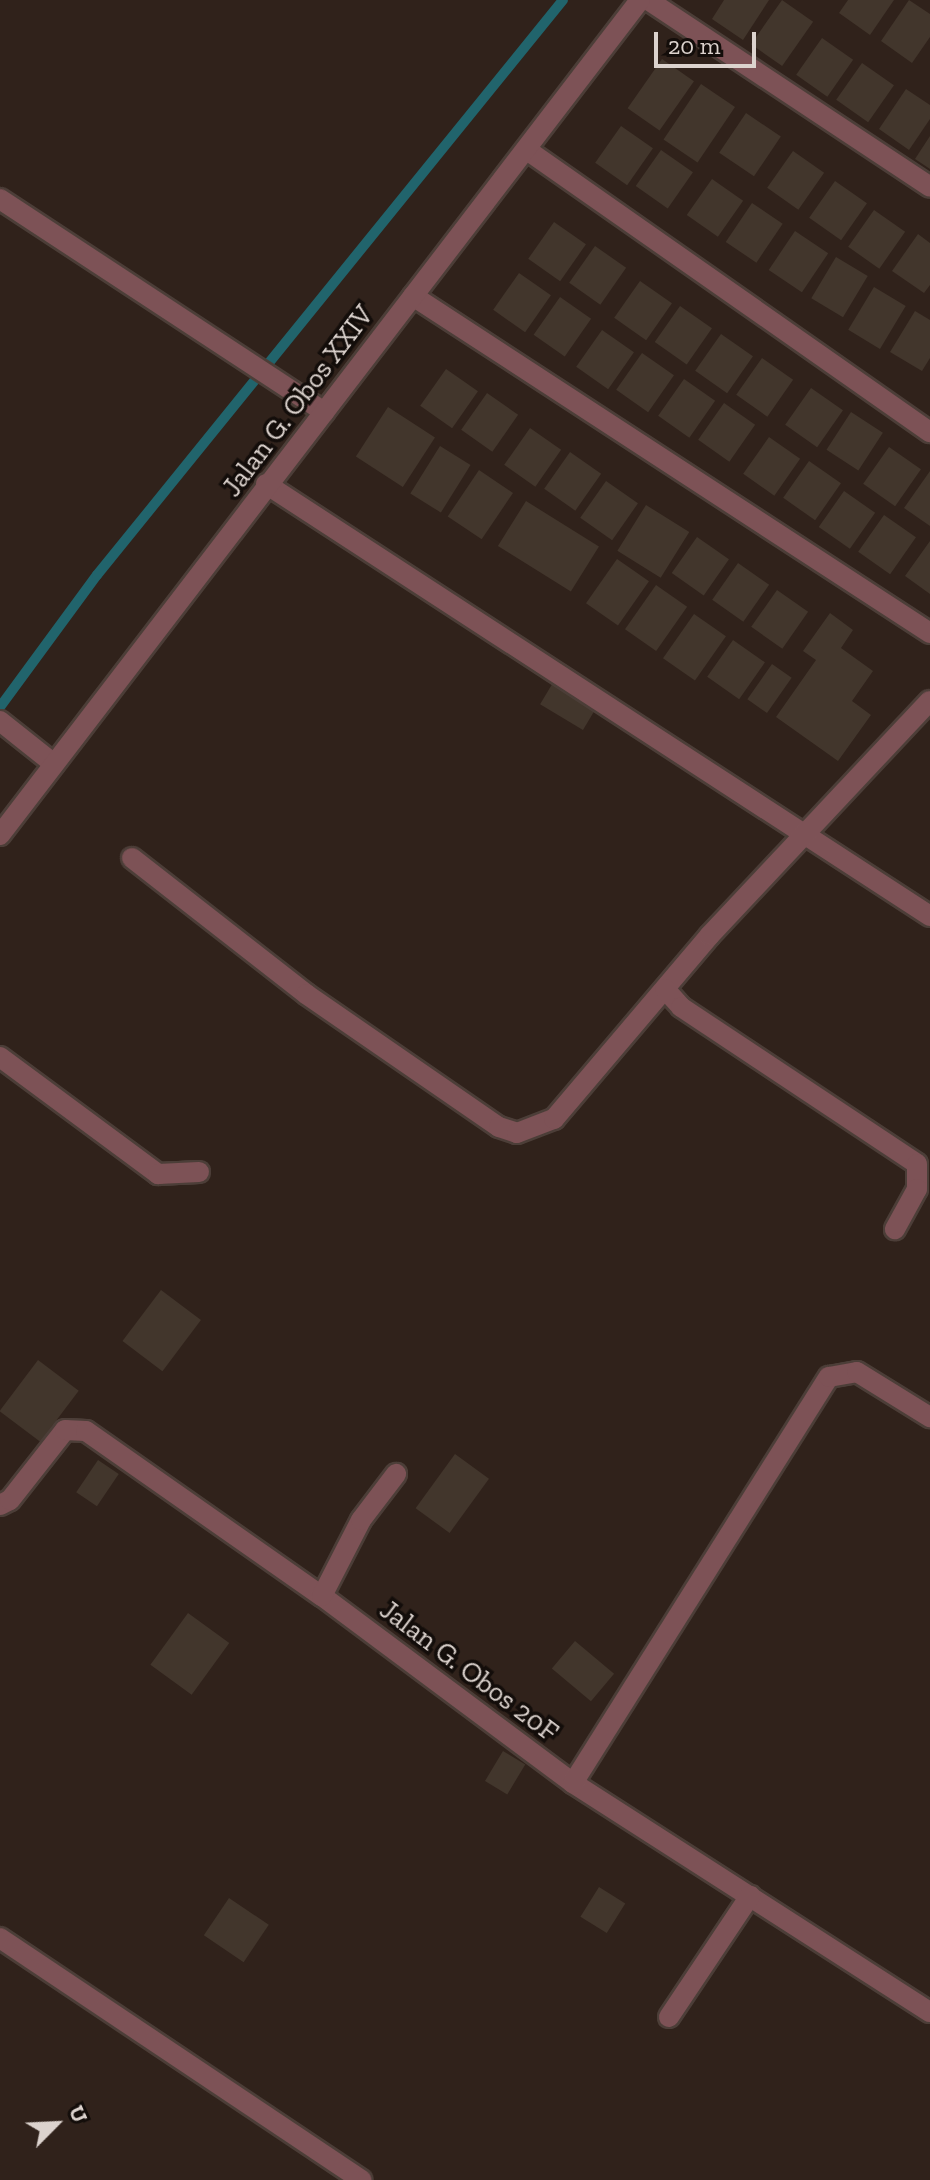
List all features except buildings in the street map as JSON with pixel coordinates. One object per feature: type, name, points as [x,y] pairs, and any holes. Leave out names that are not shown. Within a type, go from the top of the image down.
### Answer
[{"type":"street","name":"Jalan G. Obos XXIV","points":[[0,835],[266,484],[640,0]]},
{"type":"street","points":[[648,0],[930,187]]},
{"type":"street","points":[[527,150],[930,432]]},
{"type":"street","points":[[0,199],[324,412]]},
{"type":"street","points":[[413,296],[930,633]]},
{"type":"street","points":[[266,484],[930,916]]},
{"type":"street","points":[[132,858],[306,994],[499,1127],[517,1133],[554,1119],[804,833],[930,701]]},
{"type":"street","points":[[0,721],[54,764]]},
{"type":"street","points":[[665,989],[681,1007],[917,1164],[917,1189],[895,1229]]},
{"type":"street","points":[[0,1057],[158,1174],[199,1172]]},
{"type":"street","points":[[573,1783],[829,1377],[857,1372],[930,1417]]},
{"type":"street","name":"Jalan G. Obos 20F","points":[[0,1505],[10,1500],[65,1430],[78,1427],[322,1596],[573,1783],[930,2012]]},
{"type":"street","points":[[322,1596],[361,1520],[396,1474]]},
{"type":"street","points":[[669,2017],[750,1896]]},
{"type":"street","points":[[0,1938],[362,2180]]},
{"type":"waterway","points":[[0,707],[97,575],[563,0]]}]
